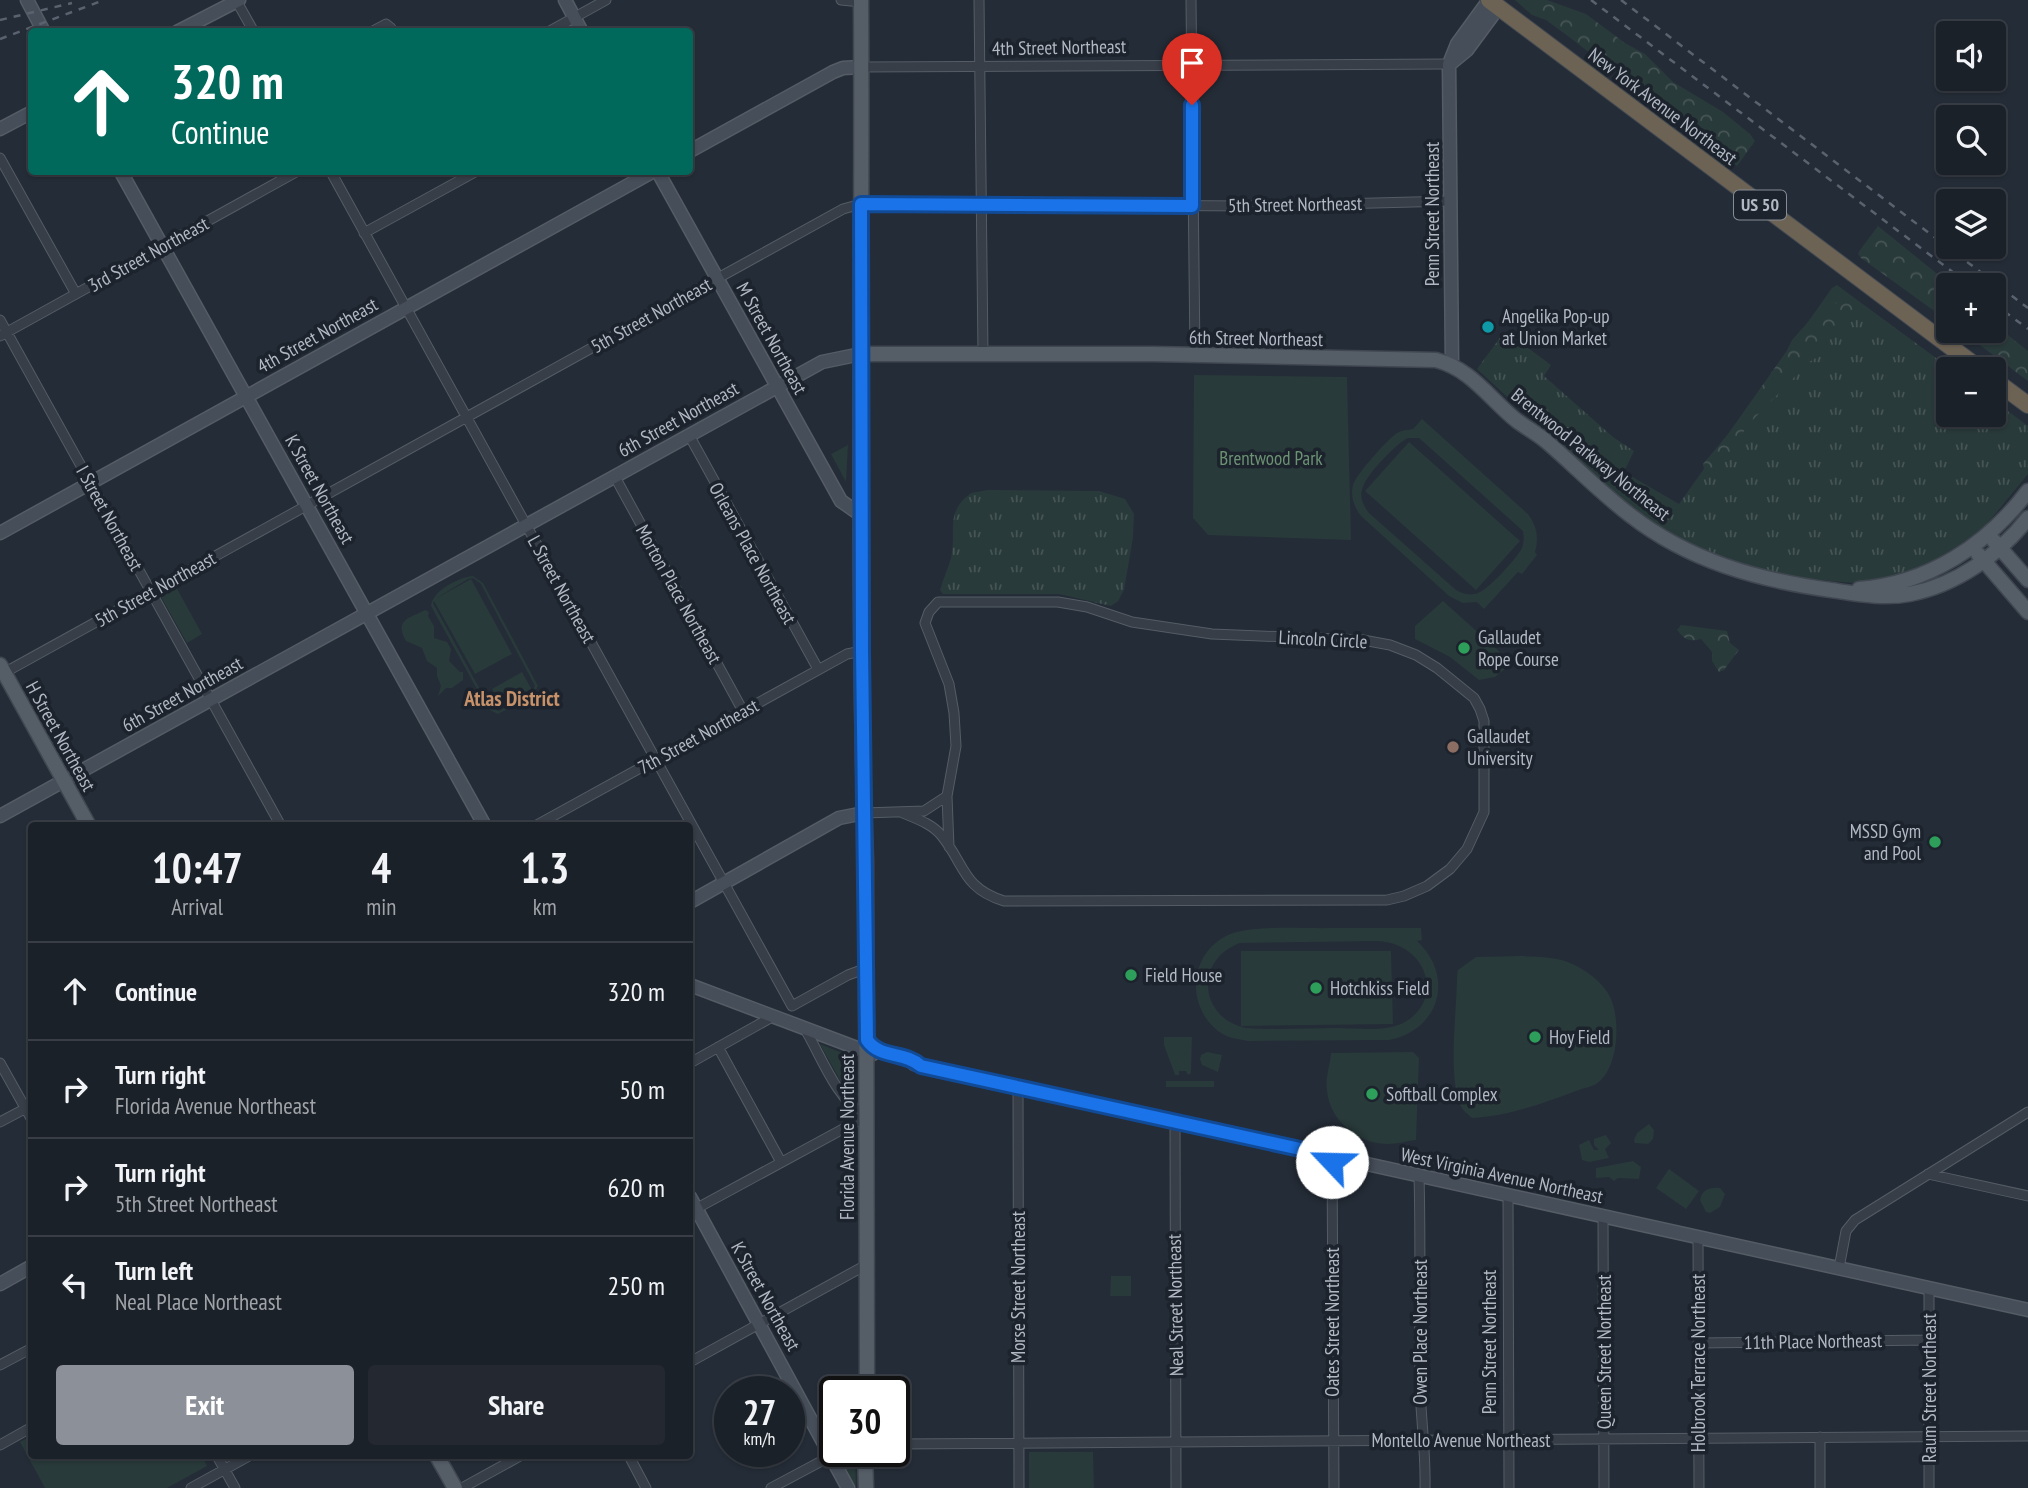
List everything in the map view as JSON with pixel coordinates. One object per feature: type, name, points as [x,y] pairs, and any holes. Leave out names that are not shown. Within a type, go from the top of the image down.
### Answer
[{"type":"highway","name":"New York Avenue Northeast","points":[[1492,3],[1964,357]]},
{"type":"highway","points":[[2006,389],[2028,405]]},
{"type":"main road","name":"Florida Avenue Northeast","points":[[861,1],[861,515],[867,968],[867,1376]]},
{"type":"main road","name":"6th Street Northeast","points":[[861,354],[1436,360],[1452,364]]},
{"type":"main road","name":"Brentwood Parkway Northeast","points":[[1452,364],[1615,503],[1671,542],[1733,570],[1785,583],[1835,591],[1885,597],[1909,594],[1944,582],[1984,561],[2028,518]]},
{"type":"main road","name":"Brentwood Parkway Northeast","points":[[1835,591],[1881,586],[1915,577],[1943,565],[1988,534],[2028,491]]},
{"type":"main road","points":[[1988,534],[2028,580]]},
{"type":"main road","points":[[1972,547],[2028,612]]},
{"type":"main road","name":"H Street Northeast","points":[[1,671],[87,822]]},
{"type":"main road","points":[[866,1045],[879,1052],[916,1061],[921,1066]]},
{"type":"main road","points":[[439,1459],[454,1488]]},
{"type":"main road","points":[[865,1467],[866,1488]]},
{"type":"street","points":[[27,0],[42,28]]},
{"type":"street","points":[[184,28],[237,0],[252,28]]},
{"type":"street","points":[[565,0],[580,28]]},
{"type":"street","points":[[555,28],[606,0]]},
{"type":"street","points":[[841,0],[861,1]]},
{"type":"street","points":[[979,0],[983,354]]},
{"type":"street","points":[[1191,0],[1195,356]]},
{"type":"street","points":[[1450,64],[1457,44],[1492,3]]},
{"type":"street","points":[[378,28],[386,24],[391,28]]},
{"type":"street","name":"4th Street Northeast","points":[[693,149],[843,68],[1450,64]]},
{"type":"street","name":"Penn Street Northeast","points":[[1450,64],[1452,364]]},
{"type":"street","points":[[0,129],[28,114]]},
{"type":"street","points":[[0,158],[76,294]]},
{"type":"street","name":"K Street Northeast","points":[[123,175],[483,822]]},
{"type":"street","name":"3rd Street Northeast","points":[[4,334],[291,175]]},
{"type":"street","name":"L Street Northeast","points":[[333,175],[690,822]]},
{"type":"street","points":[[364,233],[470,175]]},
{"type":"street","name":"4th Street Northeast","points":[[0,533],[647,175]]},
{"type":"street","name":"M Street Northeast","points":[[660,175],[841,501],[861,515]]},
{"type":"street","name":"5th Street Northeast","points":[[1,671],[150,592],[843,209],[861,204],[1192,206],[1451,201]]},
{"type":"street","name":"I Street Northeast","points":[[0,320],[4,334],[91,483],[279,822]]},
{"type":"street","name":"6th Street Northeast","points":[[0,816],[827,360],[861,354]]},
{"type":"street","name":"Orleans Place Northeast","points":[[689,435],[818,669]]},
{"type":"street","name":"Morton Place Northeast","points":[[615,477],[743,711]]},
{"type":"street","name":"Lincoln Circle","points":[[903,813],[927,823],[940,833],[974,887],[987,896],[1004,901],[1387,900],[1427,886],[1450,869],[1467,849],[1484,812],[1484,721],[1474,698],[1451,678],[1416,655],[1390,645],[1326,637],[1212,634],[1132,622],[1087,607],[1058,602],[938,602],[929,612],[925,623],[949,684],[954,713],[956,746],[947,796],[949,847]]},
{"type":"street","name":"7th Street Northeast","points":[[542,822],[818,669],[847,654],[862,650]]},
{"type":"street","name":"Lincoln Circle","points":[[864,813],[924,811],[947,796]]},
{"type":"street","points":[[693,900],[839,818],[864,813]]},
{"type":"street","name":"L Street Northeast","points":[[693,827],[792,1006],[848,975],[867,968]]},
{"type":"street","points":[[693,986],[805,1029],[866,1045]]},
{"type":"street","points":[[693,1061],[772,1017]]},
{"type":"street","points":[[693,1206],[782,1162],[865,1116],[836,1088],[805,1029]]},
{"type":"street","points":[[718,1047],[782,1162]]},
{"type":"street","points":[[0,1063],[28,1107],[0,1122]]},
{"type":"street","name":"West Virginia Avenue Northeast","points":[[921,1066],[2028,1310]]},
{"type":"street","name":"Morse Street Northeast","points":[[1018,1087],[1019,1488]]},
{"type":"street","points":[[1839,1268],[1846,1231],[1852,1222],[2028,1112]]},
{"type":"street","name":"Neal Street Northeast","points":[[1175,1122],[1176,1488]]},
{"type":"street","name":"Oates Street Northeast","points":[[1332,1156],[1334,1488]]},
{"type":"street","points":[[1928,1174],[2028,1196]]},
{"type":"street","name":"Owen Place Northeast","points":[[1419,1176],[1420,1383],[1426,1450],[1425,1488]]},
{"type":"street","name":"Penn Street Northeast","points":[[1507,1195],[1509,1488]]},
{"type":"street","name":"K Street Northeast","points":[[693,1208],[819,1424]]},
{"type":"street","name":"Queen Street Northeast","points":[[1603,1217],[1604,1488]]},
{"type":"street","name":"Holbrook Terrace Northeast","points":[[1698,1237],[1699,1488]]},
{"type":"street","points":[[693,1360],[866,1265]]},
{"type":"street","points":[[0,1283],[28,1268]]},
{"type":"street","name":"Raum Street Northeast","points":[[1928,1288],[1929,1488]]},
{"type":"street","name":"11th Place Northeast","points":[[1698,1343],[1928,1340]]},
{"type":"street","points":[[0,1365],[28,1350]]},
{"type":"street","points":[[0,1445],[28,1429]]},
{"type":"street","name":"Montello Avenue Northeast","points":[[910,1444],[2028,1436]]},
{"type":"street","points":[[1820,1437],[1821,1488]]},
{"type":"street","points":[[218,1459],[235,1488]]},
{"type":"street","points":[[191,1488],[244,1459]]},
{"type":"street","points":[[462,1488],[515,1459]]},
{"type":"street","points":[[631,1459],[646,1488]]},
{"type":"street","points":[[771,1488],[819,1462]]},
{"type":"street","name":"K Street Northeast","points":[[841,1467],[848,1488]]},
{"type":"green space","points":[[1515,0],[1547,0],[1586,14],[1625,43],[1645,54],[1673,82],[1723,112],[1755,141],[1737,166],[1569,37],[1546,20],[1532,15]]},
{"type":"green space","points":[[1878,226],[1936,273],[1936,312],[1861,258],[1858,254]]},
{"type":"green space","points":[[1837,285],[1936,358],[1936,427],[2006,427],[2006,410],[2028,426],[2028,474],[1987,524],[1932,562],[1897,576],[1854,583],[1787,577],[1741,567],[1688,545],[1655,526],[1619,500],[1477,369],[1505,331],[1551,365],[1544,376],[1613,437],[1634,451],[1624,472],[1679,504],[1832,288]]},
{"type":"green space","points":[[1844,297],[1853,300],[1865,311],[1830,329],[1824,336],[1823,354],[1809,362],[1747,426],[1730,454],[1713,468],[1704,469],[1703,464],[1728,434],[1792,340],[1827,301],[1839,304]]},
{"type":"green space","points":[[2006,333],[2028,351],[2028,381],[2006,365],[2006,357],[1996,357],[1977,343],[2006,343]]},
{"type":"green space","name":"Brentwood Park","points":[[1194,375],[1347,377],[1351,540],[1208,535],[1193,518]]},
{"type":"green space","points":[[1422,419],[1528,514],[1535,528],[1537,555],[1522,574],[1518,572],[1484,609],[1477,602],[1463,603],[1449,596],[1361,516],[1355,505],[1353,485],[1366,465],[1397,433],[1413,429]],"holes":[[[1419,438],[1523,531],[1523,544],[1519,553],[1495,580],[1478,593],[1467,594],[1456,590],[1369,513],[1363,504],[1363,487],[1376,468],[1403,441]]]},
{"type":"green space","points":[[1409,442],[1520,541],[1476,590],[1365,491]]},
{"type":"green space","points":[[848,445],[846,482],[831,454]]},
{"type":"green space","points":[[988,490],[1099,491],[1125,499],[1134,514],[1133,537],[1124,590],[1118,601],[1111,606],[1059,594],[943,594],[940,590],[951,558],[953,523],[957,508],[971,493]]},
{"type":"green space","points":[[473,576],[483,583],[538,686],[533,695],[498,714],[488,709],[431,606],[436,595],[441,590]],"holes":[[[473,578],[481,584],[535,686],[531,693],[499,711],[490,708],[433,603],[434,601],[475,674],[512,654],[471,579],[435,599],[468,579]]]},
{"type":"green space","points":[[175,585],[202,634],[187,643],[161,597],[162,592]]},
{"type":"green space","name":"Gallaudet Rope Course","points":[[1443,601],[1512,663],[1495,677],[1479,680],[1450,657],[1415,639],[1415,626]]},
{"type":"green space","points":[[425,610],[429,612],[428,616],[434,626],[434,638],[447,642],[451,649],[449,661],[463,672],[463,680],[452,688],[446,688],[438,696],[441,686],[437,668],[427,661],[422,648],[406,641],[402,628],[405,620]]},
{"type":"green space","points":[[1681,625],[1727,631],[1730,643],[1739,650],[1724,670],[1719,672],[1712,661],[1712,652],[1701,639],[1690,640],[1682,636],[1677,630]]},
{"type":"green space","points":[[522,672],[532,690],[502,707],[492,689]]},
{"type":"green space","points":[[1277,928],[1421,928],[1422,940],[1417,941],[1429,955],[1436,970],[1436,1000],[1430,1014],[1406,1034],[1389,1040],[1248,1041],[1232,1038],[1218,1031],[1201,1008],[1196,981],[1199,968],[1214,945],[1236,932]],"holes":[[[1377,941],[1395,944],[1409,952],[1419,963],[1425,975],[1427,989],[1424,1002],[1415,1014],[1401,1024],[1369,1029],[1246,1028],[1230,1022],[1219,1013],[1211,1001],[1209,975],[1215,962],[1225,951],[1240,943]]]},
{"type":"green space","name":"Hotchkiss Field","points":[[1241,951],[1391,951],[1393,1024],[1241,1026]]},
{"type":"green space","name":"Hoy Field","points":[[1527,956],[1557,959],[1579,967],[1600,983],[1613,1004],[1616,1039],[1611,1063],[1600,1081],[1512,1112],[1472,1118],[1466,1113],[1459,1101],[1454,1073],[1457,976],[1458,970],[1476,957]]},
{"type":"green space","points":[[1164,1037],[1192,1037],[1191,1073],[1188,1075],[1186,1071],[1179,1071],[1179,1075],[1175,1075],[1164,1045]]},
{"type":"green space","points":[[820,1044],[852,1057],[853,1094],[846,1091]]},
{"type":"green space","points":[[1207,1052],[1222,1055],[1218,1072],[1202,1065],[1201,1055]]},
{"type":"green space","name":"Softball Complex","points":[[1413,1052],[1419,1058],[1416,1140],[1392,1144],[1377,1143],[1347,1129],[1329,1102],[1327,1081],[1331,1053]]},
{"type":"green space","points":[[1166,1081],[1214,1081],[1214,1087],[1166,1087]]},
{"type":"green space","points":[[1649,1124],[1654,1130],[1653,1139],[1648,1144],[1635,1143],[1637,1133]]},
{"type":"green space","points":[[1606,1135],[1611,1143],[1605,1149],[1609,1158],[1589,1162],[1582,1160],[1579,1145],[1589,1140],[1594,1150],[1599,1150],[1594,1145],[1594,1139]]},
{"type":"green space","points":[[1633,1161],[1641,1167],[1639,1179],[1618,1178],[1614,1181],[1609,1177],[1596,1178],[1596,1168]]},
{"type":"green space","points":[[1669,1169],[1699,1191],[1686,1209],[1656,1188]]},
{"type":"green space","points":[[1720,1188],[1725,1194],[1720,1207],[1710,1213],[1706,1212],[1700,1200],[1702,1194],[1709,1189]]},
{"type":"green space","points":[[1111,1276],[1131,1276],[1131,1296],[1110,1296]]},
{"type":"green space","points":[[28,1438],[28,1457],[20,1442]]},
{"type":"green space","points":[[1029,1452],[1093,1452],[1094,1488],[1029,1488]]},
{"type":"green space","points":[[29,1459],[204,1459],[207,1466],[167,1488],[45,1488]]},
{"type":"green space","points":[[840,1467],[855,1467],[856,1488],[851,1488]]},
{"type":"railway","points":[[29,28],[104,0]]},
{"type":"railway","points":[[1591,0],[1954,273]]},
{"type":"railway","points":[[1621,0],[2028,308]]},
{"type":"railway","points":[[0,20],[72,3]]},
{"type":"railway","points":[[0,39],[28,28]]},
{"type":"railway","points":[[2006,313],[2028,329]]},
{"type":"place","name":"Angelika Pop-up at Union Market","points":[[1488,327]]},
{"type":"place","name":"Gallaudet Rope Course","points":[[1464,648]]},
{"type":"place","name":"Gallaudet University","points":[[1453,747]]},
{"type":"place","name":"MSSD Gym and Pool","points":[[1935,842]]},
{"type":"place","name":"Field House","points":[[1131,975]]},
{"type":"place","name":"Hotchkiss Field","points":[[1316,988]]},
{"type":"place","name":"Hoy Field","points":[[1535,1037]]},
{"type":"place","name":"Softball Complex","points":[[1372,1094]]},
{"type":"district","name":"Atlas District","points":[[512,699]]},
{"type":"route","points":[[1192,105],[1192,206],[861,204],[863,793],[867,1040],[879,1052],[916,1061],[921,1066],[1332,1156],[1332,1162]]}]
